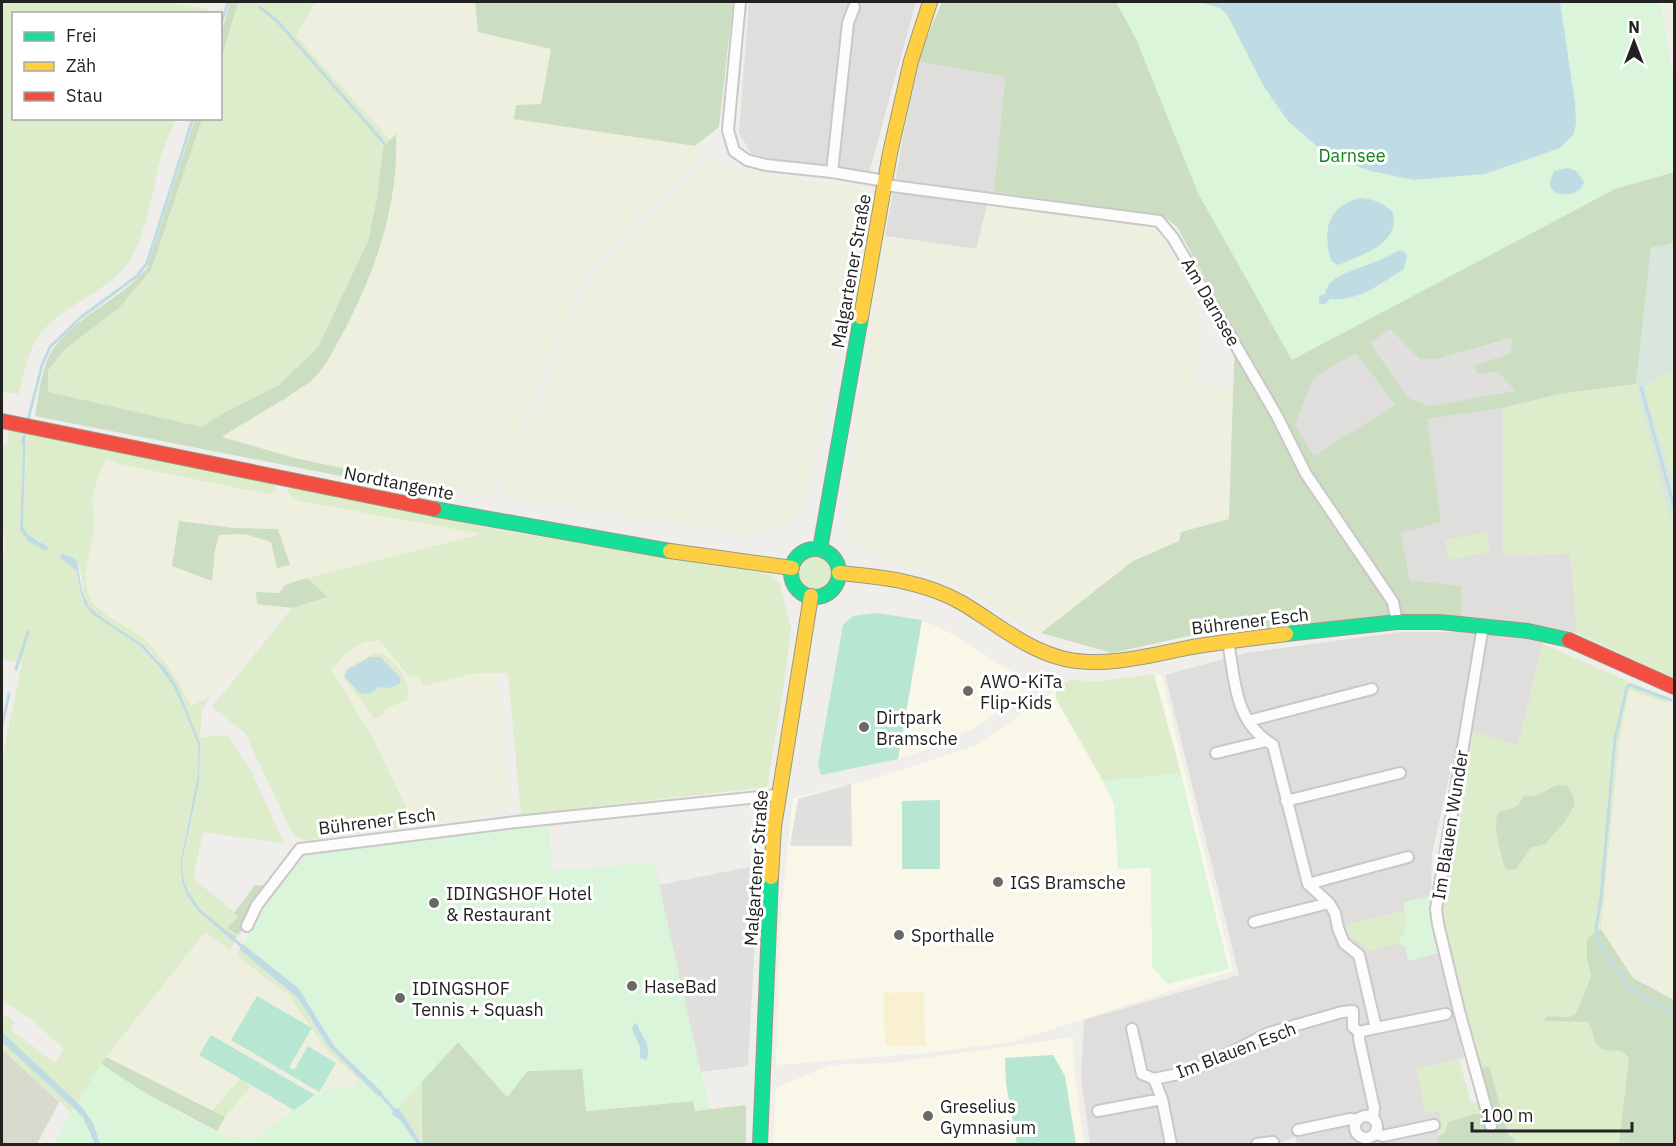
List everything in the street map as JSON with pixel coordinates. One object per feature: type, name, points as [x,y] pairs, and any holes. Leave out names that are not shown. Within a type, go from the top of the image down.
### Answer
[{"type":"street","points":[[740,2],[728,130],[734,151],[747,160],[766,165],[832,172],[885,183]]},
{"type":"street","name":"Malgartener Straße","points":[[820,549],[885,183],[911,61],[930,2]]},
{"type":"street","points":[[832,172],[848,23],[854,7]]},
{"type":"street","name":"Am Darnsee","points":[[885,183],[1159,221],[1173,238],[1277,416],[1306,474],[1393,602],[1397,622]]},
{"type":"street","name":"Nordtangente","points":[[4,422],[423,506],[713,558],[792,568]]},
{"type":"street","points":[[812,549],[820,549],[833,557],[839,573],[836,585],[831,591],[811,596],[800,591],[796,586],[792,568],[799,555],[812,549]]},
{"type":"street","name":"Bührener Esch","points":[[839,573],[874,576],[922,585],[960,602],[1023,643],[1041,651],[1090,662],[1115,661],[1227,641],[1397,622],[1440,622],[1556,636],[1585,646],[1674,687]]},
{"type":"street","name":"Malgartener Straße","points":[[760,1144],[768,923],[778,795],[811,596]]},
{"type":"street","name":"Im Blauen Wunder","points":[[1483,626],[1436,909],[1459,1011],[1491,1126]]},
{"type":"street","points":[[1227,641],[1238,705],[1248,721],[1266,741],[1273,745],[1308,884],[1329,903],[1335,913],[1344,943],[1359,955],[1376,1028]]},
{"type":"street","points":[[1248,721],[1372,688]]},
{"type":"street","points":[[1216,753],[1266,741]]},
{"type":"street","points":[[1286,801],[1400,773]]},
{"type":"street","name":"Bührener Esch","points":[[247,926],[257,905],[300,849],[516,822],[778,795]]},
{"type":"street","points":[[1308,884],[1408,857]]},
{"type":"street","points":[[1254,922],[1329,903]]},
{"type":"street","name":"Im Blauen Esch","points":[[1132,1029],[1142,1074],[1154,1079],[1183,1073],[1212,1062],[1269,1033],[1353,1011],[1369,1004]]},
{"type":"street","points":[[1353,1011],[1353,1027],[1359,1032]]},
{"type":"street","points":[[1359,1032],[1446,1014]]},
{"type":"street","points":[[1359,1032],[1374,1108],[1373,1118],[1378,1126],[1376,1134],[1368,1139],[1358,1140],[1355,1128],[1358,1120],[1364,1116],[1373,1118]]},
{"type":"street","name":"Im Blauen Esch","points":[[1154,1079],[1162,1099],[1171,1144]]},
{"type":"street","name":"Im Blauen Esch","points":[[1098,1111],[1162,1099]]},
{"type":"street","points":[[1298,1130],[1350,1119],[1358,1120]]},
{"type":"street","points":[[1376,1134],[1383,1136],[1434,1125]]},
{"type":"street","points":[[1257,1144],[1272,1142]]},
{"type":"shaded area","points":[[749,2],[916,2],[869,173],[776,161],[751,153],[739,133]]},
{"type":"shaded area","points":[[917,61],[1005,77],[994,192],[988,201],[977,249],[885,236]]},
{"type":"shaded area","points":[[1674,243],[1674,371],[1647,384],[1645,392],[1671,476],[1674,476],[1674,529],[1636,384],[1651,248]]},
{"type":"shaded area","points":[[1390,329],[1419,359],[1438,359],[1512,338],[1511,353],[1474,365],[1477,374],[1497,371],[1516,391],[1429,406],[1408,398],[1370,343]]},
{"type":"shaded area","points":[[1356,353],[1395,405],[1314,457],[1295,425],[1313,378]]},
{"type":"shaded area","points":[[1503,408],[1503,555],[1571,554],[1577,633],[1547,628],[1518,746],[1460,728],[1432,854],[1431,896],[1433,916],[1464,1058],[1417,1069],[1427,1114],[1442,1110],[1436,1144],[1297,1144],[1295,1137],[1277,1144],[1090,1144],[1081,1078],[1084,1020],[1239,975],[1165,675],[1246,653],[1401,632],[1460,632],[1461,586],[1410,580],[1401,532],[1441,522],[1426,419]]},
{"type":"shaded area","name":"AWO-KiTa Flip-Kids","points":[[922,620],[948,632],[1027,681],[1034,683],[1031,689],[977,727],[931,748],[898,759]]},
{"type":"shaded area","name":"IGS Bramsche","points":[[1161,674],[1233,971],[1012,1042],[928,1053],[776,1065],[781,911],[793,798],[873,779],[975,746],[1070,680],[1099,681]]},
{"type":"shaded area","points":[[851,784],[852,846],[790,846],[798,799]]},
{"type":"shaded area","points":[[759,865],[748,1066],[701,1072],[659,885]]},
{"type":"shaded area","name":"Greselius Gymnasium","points":[[1073,1037],[1075,1076],[1084,1144],[773,1144],[776,1088],[830,1065],[889,1063]]},
{"type":"shaded area","points":[[2,1049],[59,1102],[37,1144],[2,1144]]},
{"type":"green space","points":[[2,2],[170,2],[207,9],[209,12],[12,12],[12,120],[175,120],[162,153],[144,228],[133,256],[117,276],[49,324],[36,340],[29,355],[18,394],[2,392]]},
{"type":"green space","points":[[170,2],[212,2],[209,12],[207,9]]},
{"type":"green space","points":[[230,2],[238,2],[222,57],[222,30]]},
{"type":"green space","points":[[238,2],[315,2],[296,36],[390,140],[383,147],[377,197],[368,241],[318,347],[279,385],[225,412],[202,427],[48,393],[48,372],[64,350],[119,308],[151,269],[202,120],[222,120],[222,57]]},
{"type":"green space","points":[[315,2],[475,2],[478,32],[551,49],[541,104],[695,146],[708,146],[665,194],[639,213],[603,253],[587,278],[575,299],[495,491],[491,495],[475,495],[356,472],[221,437],[314,379],[330,357],[363,292],[382,240],[392,203],[397,155],[396,135],[390,140],[296,36]]},
{"type":"green space","points":[[475,2],[733,2],[719,127],[695,146],[514,119],[516,105],[541,104],[551,49],[478,32]]},
{"type":"green space","points":[[942,2],[1197,2],[1618,188],[1674,172],[1674,243],[1651,248],[1636,384],[1564,393],[1503,408],[1427,419],[1441,522],[1401,533],[1410,580],[1461,586],[1461,616],[1211,631],[1112,653],[1041,633],[1133,561],[1179,541],[1181,532],[1229,519],[1235,332],[1177,227],[1165,217],[994,192],[1005,77],[917,61]],"holes":[[[1390,329],[1419,359],[1438,359],[1511,338],[1511,353],[1474,365],[1476,374],[1408,398]],[[1356,353],[1395,405],[1314,456],[1295,425],[1313,378]]]},
{"type":"green space","name":"Darnsee","points":[[1116,2],[1660,2],[1674,81],[1674,172],[1617,188],[1292,360],[1198,193],[1136,39]]},
{"type":"green space","points":[[1665,2],[1674,2],[1674,51]]},
{"type":"green space","points":[[195,120],[202,120],[151,270],[119,308],[64,350],[48,371],[48,392],[202,427],[225,412],[279,385],[318,347],[368,241],[377,197],[383,147],[396,134],[394,186],[383,236],[356,308],[330,356],[319,373],[308,383],[222,437],[295,458],[448,491],[447,497],[35,416],[43,373],[53,349],[75,326],[125,289],[147,268]]},
{"type":"green space","points":[[706,160],[747,171],[869,190],[808,493],[801,509],[784,526],[752,533],[505,497],[502,491],[502,481],[542,394],[569,323],[585,294],[608,258],[622,242],[663,205]]},
{"type":"green space","points":[[988,201],[1139,223],[1161,233],[1199,310],[1196,383],[1234,389],[1229,519],[1181,532],[1179,541],[1133,561],[1041,633],[927,572],[866,553],[854,544],[846,531],[844,511],[885,236],[976,249]]},
{"type":"green space","points":[[1674,243],[1674,678],[1577,633],[1570,554],[1503,555],[1503,408],[1564,393]]},
{"type":"green space","points":[[9,429],[274,483],[277,491],[268,494],[124,465],[106,459],[96,485],[93,498],[93,534],[86,571],[90,598],[100,610],[149,643],[175,677],[191,706],[211,696],[202,710],[200,737],[227,735],[252,772],[283,841],[282,843],[203,832],[193,878],[239,916],[237,934],[241,932],[230,950],[205,932],[106,1057],[71,1112],[2,1049],[2,1013],[15,1022],[11,1030],[55,1063],[64,1049],[31,1019],[2,1000],[2,759],[22,663],[2,659],[2,564],[5,544],[2,523],[2,443],[7,444]],"holes":[[[27,435],[23,526],[27,534],[41,542],[47,551],[20,530],[22,437]],[[61,555],[70,556],[79,567],[84,596],[93,612],[149,650],[164,667],[198,736],[199,780],[186,840],[184,876],[188,891],[197,905],[234,940],[230,940],[197,910],[182,881],[183,847],[198,774],[198,744],[185,712],[172,684],[140,646],[92,614],[81,598],[77,571]]]},
{"type":"green space","points":[[106,459],[124,465],[268,494],[277,491],[286,492],[299,501],[484,534],[285,585],[280,593],[257,604],[285,608],[211,696],[191,706],[173,671],[157,652],[141,637],[98,608],[89,597],[86,584],[94,512],[92,500]],"holes":[[[180,521],[234,528],[278,529],[271,542],[245,534],[219,535],[212,581],[173,566]]]},
{"type":"green space","points":[[291,487],[499,530],[768,574],[779,582],[791,629],[767,787],[521,815],[508,673],[476,673],[423,686],[419,676],[410,677],[380,641],[372,641],[359,645],[347,653],[331,669],[371,735],[415,825],[306,840],[296,837],[245,733],[212,707],[292,608],[328,597],[307,578],[482,534],[299,501],[286,492]]},
{"type":"green space","points":[[179,521],[234,528],[278,529],[290,565],[277,568],[271,542],[245,534],[219,535],[212,581],[172,566]]},
{"type":"green space","points":[[1487,532],[1490,552],[1449,560],[1445,540]]},
{"type":"green space","points":[[815,556],[827,561],[832,573],[827,585],[815,590],[803,585],[798,573],[803,561]]},
{"type":"green space","points":[[307,578],[328,597],[292,608],[257,604],[256,592],[279,593],[285,585]]},
{"type":"green space","name":"Dirtpark Bramsche","points":[[877,613],[922,620],[898,759],[821,775],[818,764],[843,625],[853,616]]},
{"type":"green space","points":[[371,640],[380,641],[410,677],[419,675],[423,686],[476,673],[497,673],[511,801],[487,817],[415,825],[371,735],[331,669],[358,644]]},
{"type":"green space","points":[[1543,644],[1669,699],[1667,703],[1629,690],[1619,743],[1601,929],[1587,938],[1587,958],[1591,977],[1576,1013],[1571,1017],[1548,1016],[1545,1020],[1588,1022],[1592,1027],[1598,1047],[1602,1050],[1617,1049],[1626,1054],[1674,1144],[1516,1143],[1513,1137],[1509,1136],[1489,1066],[1479,1069],[1445,930],[1442,901],[1471,731],[1518,745]],"holes":[[[1550,787],[1564,823],[1545,844],[1530,848],[1520,866],[1514,870],[1502,811],[1528,802]]]},
{"type":"green space","points":[[376,653],[389,658],[400,670],[408,693],[407,700],[385,709],[381,716],[374,718],[344,678],[345,669]]},
{"type":"green space","points":[[1154,674],[1181,774],[1103,781],[1056,699],[1056,689],[1070,680],[1099,681]]},
{"type":"green space","points":[[1629,690],[1674,706],[1674,1000],[1633,978],[1601,929],[1619,743]]},
{"type":"green space","points":[[1181,774],[1229,969],[1167,984],[1152,966],[1151,868],[1118,869],[1114,804],[1103,781]]},
{"type":"green space","points":[[1559,785],[1567,786],[1575,804],[1564,823],[1545,844],[1530,848],[1517,869],[1508,870],[1505,868],[1498,840],[1496,819],[1498,813],[1519,804],[1523,795],[1539,795]]},
{"type":"green space","points":[[940,800],[940,869],[902,869],[902,801]]},
{"type":"green space","points":[[548,822],[553,871],[654,862],[710,1109],[695,1111],[693,1101],[586,1111],[582,1069],[527,1071],[508,1097],[458,1042],[398,1108],[422,1144],[53,1144],[101,1064],[176,1111],[199,1123],[238,1138],[252,1138],[260,1135],[300,1105],[330,1089],[353,1087],[365,1075],[335,1047],[308,1002],[276,970],[243,944],[282,882],[291,870],[313,851]]},
{"type":"green space","points":[[255,885],[270,886],[241,932],[237,934],[227,928],[238,917],[234,913]]},
{"type":"green space","points":[[1431,896],[1441,952],[1408,961],[1405,946],[1398,944],[1406,927],[1404,902]]},
{"type":"green space","points":[[1405,910],[1406,927],[1398,944],[1368,951],[1360,942],[1348,936],[1346,925]]},
{"type":"green space","points":[[1601,929],[1633,978],[1674,1000],[1674,1143],[1619,1143],[1629,1059],[1623,1052],[1600,1048],[1588,1022],[1545,1021],[1548,1016],[1570,1017],[1576,1013],[1591,977],[1587,958],[1587,938]]},
{"type":"green space","points":[[205,931],[288,994],[326,1049],[360,1081],[353,1087],[329,1089],[315,1095],[258,1136],[243,1140],[217,1131],[225,1117],[106,1057]]},
{"type":"green space","points":[[239,949],[298,998],[329,1047],[360,1081],[326,1049],[288,994],[237,956]]},
{"type":"green space","points":[[257,996],[312,1028],[289,1067],[294,1070],[308,1046],[336,1063],[319,1092],[231,1040]]},
{"type":"green space","points":[[211,1035],[315,1095],[294,1110],[199,1055]]},
{"type":"green space","points":[[454,1035],[463,1048],[458,1042],[422,1081],[421,1141],[398,1108]]},
{"type":"green space","points":[[458,1042],[507,1097],[527,1071],[583,1069],[587,1111],[694,1101],[695,1111],[746,1105],[746,1144],[422,1144],[422,1081]]},
{"type":"green space","points":[[1053,1055],[1065,1076],[1076,1144],[1017,1144],[1006,1084],[1005,1058]]},
{"type":"green space","points":[[106,1057],[225,1117],[217,1131],[143,1092],[101,1064]]},
{"type":"green space","points":[[1459,1059],[1471,1103],[1478,1102],[1481,1112],[1448,1122],[1444,1134],[1438,1136],[1442,1110],[1426,1114],[1416,1069]]},
{"type":"green space","points":[[1489,1066],[1509,1136],[1513,1137],[1516,1143],[1436,1144],[1438,1136],[1444,1134],[1448,1122],[1491,1109],[1479,1069]]},
{"type":"green space","points":[[240,1079],[251,1086],[225,1117],[212,1111]]},
{"type":"sand","points":[[924,992],[925,1046],[885,1046],[884,993]]},
{"type":"water","name":"Darnsee","points":[[1197,2],[1560,2],[1575,103],[1576,124],[1573,135],[1560,148],[1485,174],[1414,180],[1371,171],[1328,156],[1288,121],[1264,87],[1227,14],[1220,8]]},
{"type":"water","points":[[1568,168],[1576,171],[1584,182],[1582,187],[1573,193],[1556,193],[1550,185],[1554,171]]},
{"type":"water","points":[[1359,198],[1377,202],[1392,211],[1394,222],[1391,232],[1386,240],[1377,247],[1338,265],[1331,261],[1327,240],[1330,222],[1340,208]]},
{"type":"water","points":[[1398,251],[1403,251],[1407,255],[1404,269],[1378,286],[1360,294],[1341,299],[1330,299],[1325,304],[1319,304],[1319,296],[1325,294],[1331,282]]},
{"type":"water","points":[[26,434],[23,526],[27,534],[48,547],[46,551],[29,542],[20,530],[23,448],[21,440]]},
{"type":"water","points":[[61,554],[77,561],[82,591],[89,607],[142,644],[165,668],[177,686],[200,743],[199,782],[182,862],[184,880],[188,891],[200,909],[236,937],[234,940],[231,940],[197,910],[187,895],[182,881],[181,859],[198,774],[198,744],[185,712],[172,684],[157,664],[140,646],[88,609],[83,599],[77,571],[60,557]]},
{"type":"water","points":[[370,657],[380,657],[400,677],[400,683],[390,688],[380,687],[368,694],[360,693],[345,677],[346,671]]},
{"type":"water","points":[[243,944],[299,989],[335,1047],[383,1093],[382,1096],[378,1096],[329,1047],[298,998],[239,949]]},
{"type":"water","points":[[634,1023],[637,1024],[647,1046],[646,1060],[640,1058],[640,1047],[632,1029]]},
{"type":"water","points":[[2,1032],[82,1107],[93,1123],[100,1144],[95,1144],[83,1117],[2,1042]]},
{"type":"water","points":[[398,1108],[422,1144],[417,1144],[401,1121],[392,1114],[393,1109]]},
{"type":"waterway","points":[[222,21],[228,2]]},
{"type":"waterway","points":[[260,7],[279,23],[384,143]]},
{"type":"waterway","points":[[28,420],[42,365],[50,347],[80,318],[137,276],[147,263],[192,120]]},
{"type":"waterway","points":[[1641,387],[1674,507]]},
{"type":"waterway","points":[[16,669],[28,632]]},
{"type":"waterway","points":[[1671,700],[1630,685],[1627,687],[1615,739],[1601,898],[1596,928],[1597,940],[1626,985],[1656,1005],[1674,1011]]},
{"type":"waterway","points":[[2,726],[9,694]]},
{"type":"waterway","points":[[233,939],[244,948]]},
{"type":"waterway","points":[[380,1094],[396,1112]]},
{"type":"traffic: fast","points":[[820,549],[861,317]]},
{"type":"traffic: fast","points":[[434,509],[670,551]]},
{"type":"traffic: fast","points":[[815,549],[832,556],[839,573],[832,590],[815,597],[798,590],[791,573],[798,556],[815,549]]},
{"type":"traffic: fast","points":[[1286,634],[1397,622],[1440,622],[1528,631],[1569,640]]},
{"type":"traffic: fast","points":[[760,1144],[771,877]]},
{"type":"traffic: slow","points":[[861,317],[890,153],[911,61],[930,2]]},
{"type":"traffic: slow","points":[[670,551],[792,568]]},
{"type":"traffic: slow","points":[[839,573],[886,578],[933,590],[962,603],[1037,649],[1065,659],[1112,661],[1286,634]]},
{"type":"traffic: slow","points":[[771,877],[774,827],[811,596]]},
{"type":"traffic: jam","points":[[2,421],[434,509]]},
{"type":"traffic: jam","points":[[1569,640],[1674,687]]},
{"type":"place","name":"AWO-KiTa Flip-Kids","points":[[968,691]]},
{"type":"place","name":"Dirtpark Bramsche","points":[[864,727]]},
{"type":"place","name":"IGS Bramsche","points":[[998,882]]},
{"type":"place","name":"IDINGSHOF Hotel & Restaurant","points":[[434,903]]},
{"type":"place","name":"Sporthalle","points":[[899,935]]},
{"type":"place","name":"HaseBad","points":[[632,986]]},
{"type":"place","name":"IDINGSHOF Tennis + Squash","points":[[400,998]]},
{"type":"place","name":"Greselius Gymnasium","points":[[928,1116]]}]
